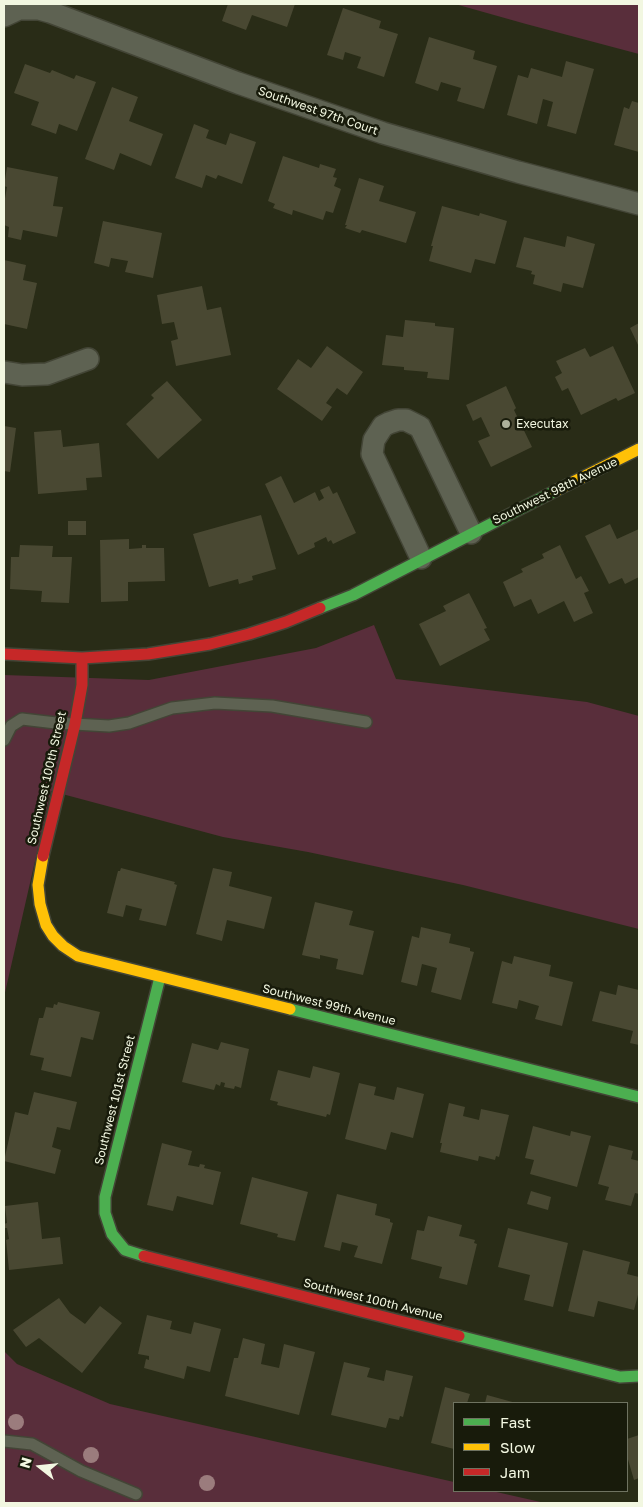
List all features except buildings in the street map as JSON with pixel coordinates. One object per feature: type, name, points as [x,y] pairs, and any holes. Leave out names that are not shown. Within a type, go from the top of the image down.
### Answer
[{"type":"street","name":"Southwest 97th Court","points":[[4,16],[19,9],[39,9],[50,12],[238,83],[383,133],[518,172],[639,204]]},
{"type":"street","points":[[4,372],[22,375],[47,374],[88,359]]},
{"type":"street","points":[[421,558],[372,454],[374,440],[383,426],[389,423],[406,420],[420,427],[471,533]]},
{"type":"street","name":"Southwest 98th Avenue","points":[[4,654],[82,658],[148,654],[210,644],[249,634],[286,622],[353,595],[421,558],[639,449]]},
{"type":"street","name":"Southwest 100th Street","points":[[40,904],[39,874],[75,724],[82,685],[82,658]]},
{"type":"street","name":"Southwest 99th Avenue","points":[[40,904],[49,931],[70,952],[78,956],[639,1097]]},
{"type":"street","name":"Southwest 101st Street","points":[[110,1230],[105,1213],[105,1197],[160,977]]},
{"type":"street","name":"Southwest 100th Avenue","points":[[110,1230],[119,1243],[132,1253],[620,1376],[639,1376]]},
{"type":"lane","points":[[4,740],[11,726],[22,719],[109,726],[129,723],[172,708],[215,703],[272,706],[366,722]]},
{"type":"lane","points":[[4,1441],[32,1444],[81,1471],[136,1494]]},
{"type":"shaded area","points":[[455,4],[639,4],[639,54],[526,24]]},
{"type":"shaded area","points":[[374,625],[396,679],[587,702],[639,716],[639,929],[463,885],[308,852],[223,837],[51,791],[4,997],[4,675],[149,680],[316,648]]},
{"type":"shaded area","points":[[4,1351],[17,1364],[110,1404],[453,1482],[453,1492],[496,1492],[545,1503],[4,1503]]},
{"type":"traffic: fast","points":[[320,608],[353,595],[555,491]]},
{"type":"traffic: fast","points":[[144,1256],[125,1250],[112,1234],[105,1213],[105,1197],[160,977]]},
{"type":"traffic: fast","points":[[290,1009],[639,1097]]},
{"type":"traffic: fast","points":[[459,1336],[620,1377],[639,1376]]},
{"type":"traffic: slow","points":[[555,491],[639,449]]},
{"type":"traffic: slow","points":[[43,856],[38,885],[40,904],[46,925],[63,946],[78,956],[290,1009]]},
{"type":"traffic: jam","points":[[4,654],[82,658],[148,654],[210,644],[249,634],[320,608]]},
{"type":"traffic: jam","points":[[43,856],[75,724],[82,685],[82,658]]},
{"type":"traffic: jam","points":[[144,1256],[459,1336]]},
{"type":"place","name":"Executax","points":[[506,424]]}]
